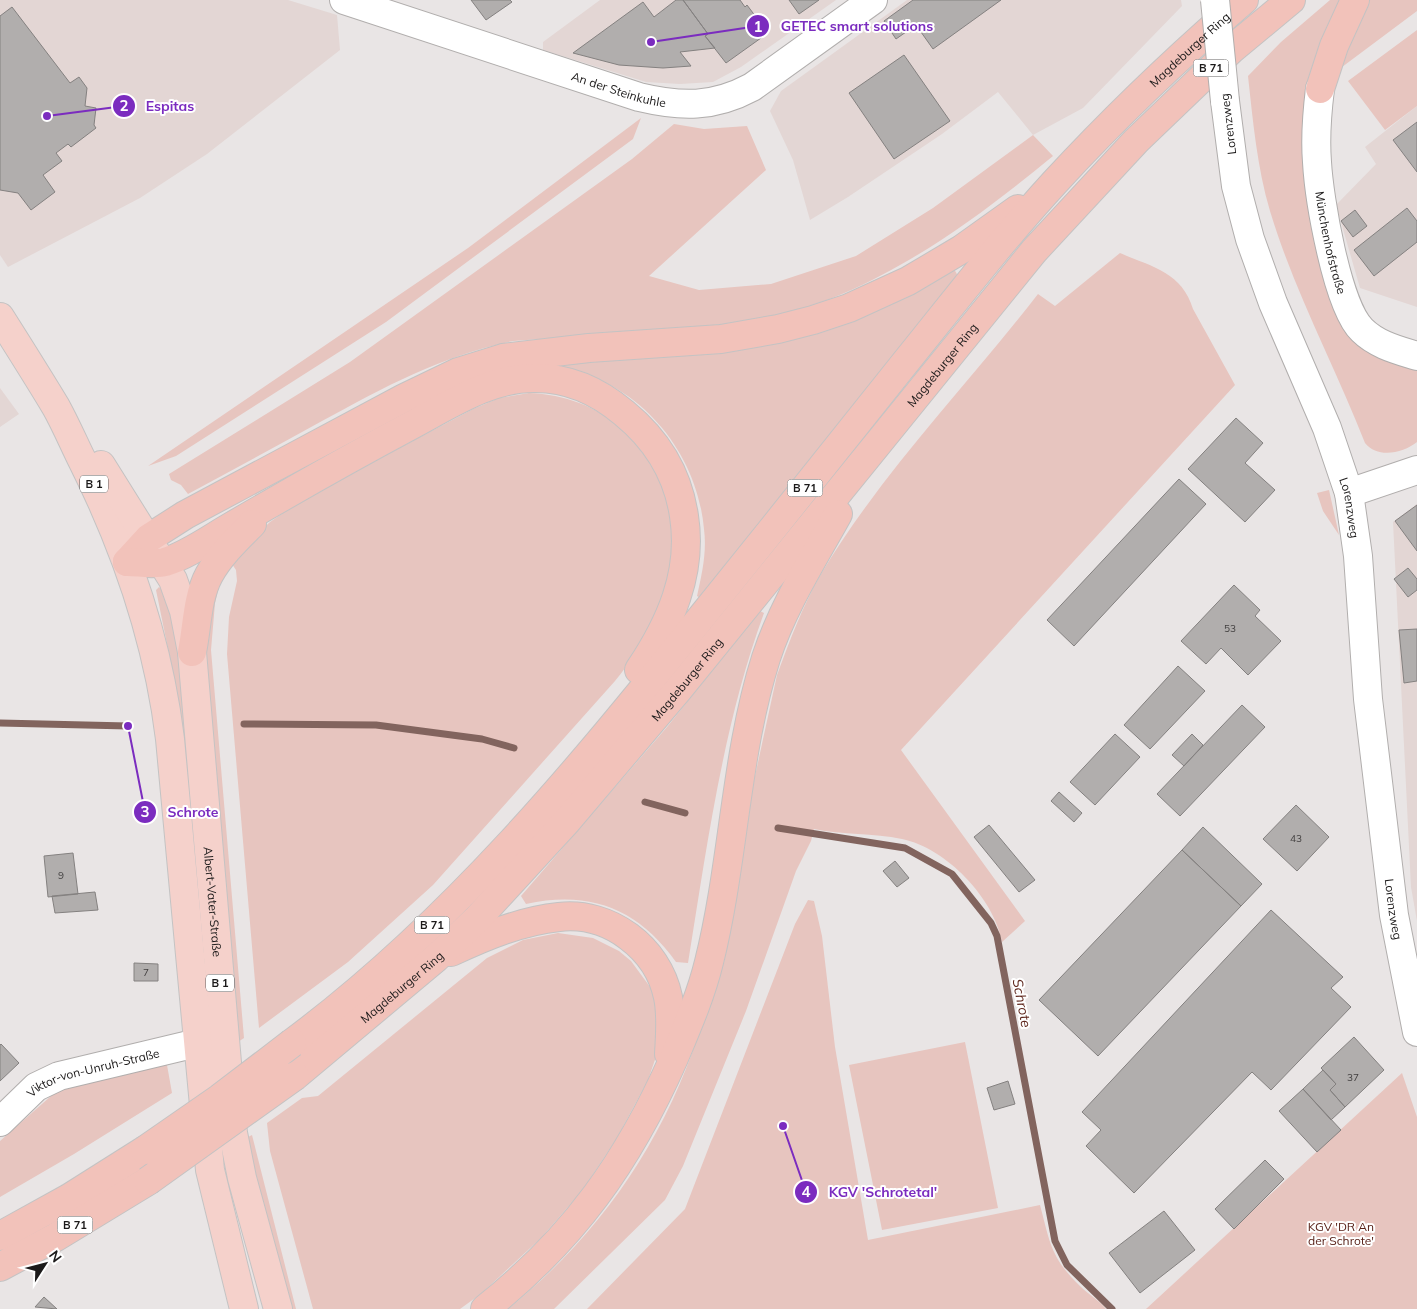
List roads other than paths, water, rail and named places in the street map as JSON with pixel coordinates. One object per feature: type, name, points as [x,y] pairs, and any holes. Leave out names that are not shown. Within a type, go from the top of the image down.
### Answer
[{"type":"highway","name":"Magdeburger Ring","points":[[0,1236],[69,1198],[146,1150],[220,1098],[363,988],[427,930],[558,792],[658,672],[977,273],[1053,184],[1143,92],[1244,0]]},
{"type":"highway","name":"Magdeburger Ring","points":[[0,1267],[56,1237],[148,1181],[295,1076],[436,958],[477,919],[573,814],[678,690],[999,294],[1079,201],[1211,69],[1291,0]]},
{"type":"highway","points":[[1320,89],[1334,46],[1355,0]]},
{"type":"highway","points":[[127,562],[149,538],[185,515],[357,422],[458,372],[503,358],[590,348],[721,339],[778,329],[814,320],[879,295],[936,266],[1053,184]]},
{"type":"highway","points":[[127,562],[164,563],[316,476],[481,390],[513,380],[547,379],[582,386],[614,404],[640,427],[665,460],[680,498],[686,544],[675,606],[661,637],[558,792]]},
{"type":"highway","points":[[485,1309],[527,1273],[588,1207],[633,1142],[668,1070],[687,1028],[709,961],[752,713],[767,655],[786,604],[876,446]]},
{"type":"highway","points":[[192,652],[208,576],[230,546],[276,500]]},
{"type":"highway","points":[[436,958],[480,939],[545,919],[574,917],[610,925],[622,932],[643,950],[656,966],[663,980],[668,996],[671,1023],[668,1070]]},
{"type":"main road","name":"Albert-Vater-Straße","points":[[0,317],[57,409],[103,502],[127,562],[148,627],[166,710],[210,1170],[244,1309]]},
{"type":"main road","name":"Albert-Vater-Straße","points":[[57,409],[105,471],[149,538],[164,563],[180,598],[192,652],[233,1133],[242,1178],[278,1309]]},
{"type":"street","name":"An der Steinkuhle","points":[[344,0],[639,97],[670,104],[697,105],[730,97],[752,87],[873,0]]},
{"type":"street","name":"Lorenzweg","points":[[1215,0],[1225,102],[1236,186],[1250,239],[1273,304],[1327,428],[1349,493],[1358,556],[1368,699],[1394,916],[1417,1032]]},
{"type":"street","name":"Münchenhofstraße","points":[[1320,89],[1316,136],[1318,186],[1345,302],[1356,323],[1368,335],[1382,344],[1417,356]]},
{"type":"street","points":[[1349,493],[1417,470]]},
{"type":"street","name":"Viktor-von-Unruh-Straße","points":[[0,1122],[36,1087],[59,1076],[197,1043]]},
{"type":"waterway","name":"Schrote","points":[[0,723],[128,726]]},
{"type":"waterway","name":"Schrote","points":[[244,724],[376,725],[482,739],[514,748]]},
{"type":"waterway","name":"Schrote","points":[[645,802],[685,813]]},
{"type":"waterway","name":"Schrote","points":[[778,828],[905,848],[952,874],[991,923],[997,936],[1055,1241],[1067,1265],[1112,1309]]},
{"type":"place","name":"GETEC smart solutions","points":[[651,42]]},
{"type":"place","name":"Espitas","points":[[47,116]]},
{"type":"place","name":"Schrote","points":[[128,726]]},
{"type":"place","name":"KGV 'Schrotetal'","points":[[783,1126]]},
{"type":"park label","name":"KGV 'DR An der Schrote'","points":[[1341,1233]]}]
